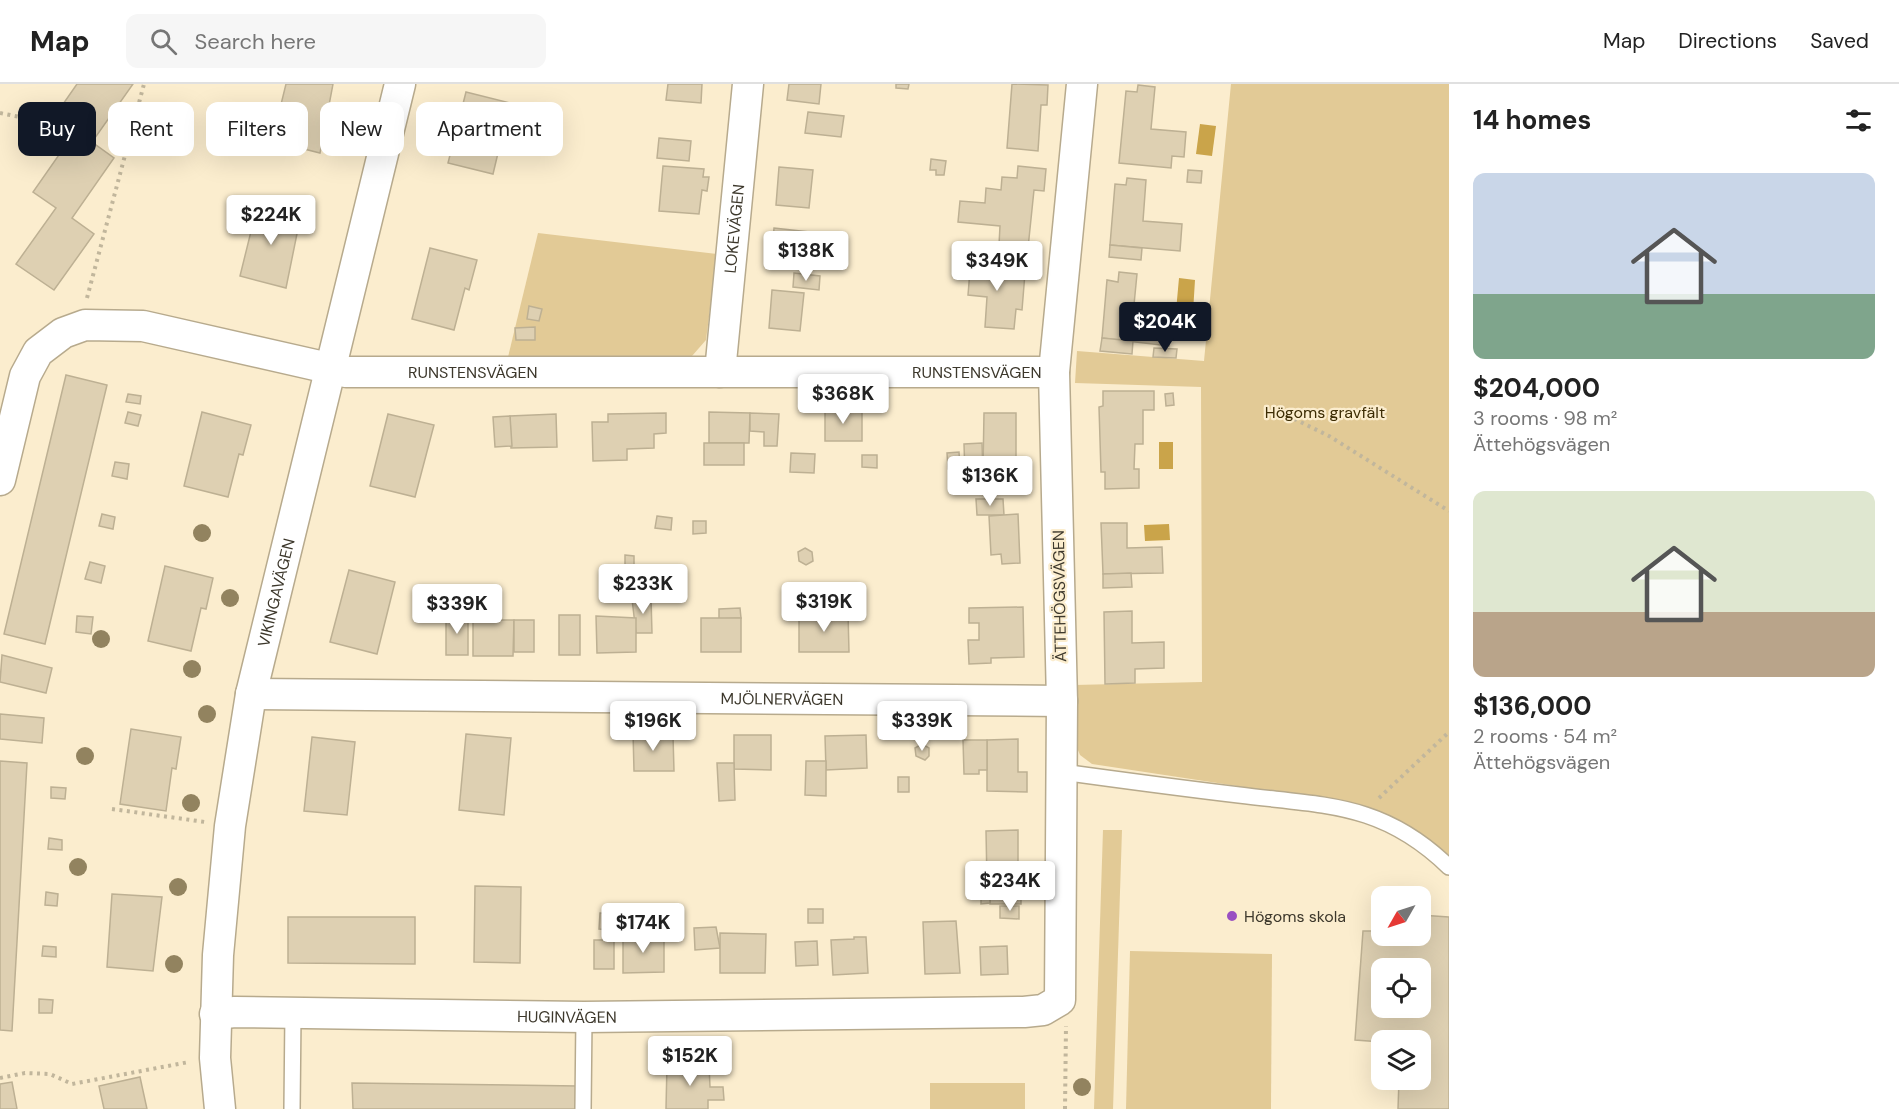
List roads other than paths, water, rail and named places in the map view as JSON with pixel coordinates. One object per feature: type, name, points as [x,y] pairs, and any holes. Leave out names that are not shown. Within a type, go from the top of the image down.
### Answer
[{"type":"street","name":"VIKINGAVÄGEN","points":[[220,1109],[215,1058],[216,1014],[230,826],[251,694],[400,84]]},
{"type":"street","name":"LOKEVÄGEN","points":[[720,372],[748,84]]},
{"type":"street","name":"ÄTTEHÖGSVÄGEN","points":[[1060,1000],[1062,701],[1054,372],[1082,84]]},
{"type":"street","name":"RUNSTENSVÄGEN","points":[[0,480],[25,375],[38,352],[63,333],[85,325],[143,326],[346,372],[1054,372]]},
{"type":"street","name":"MJÖLNERVÄGEN","points":[[251,694],[1062,701]]},
{"type":"street","name":"HUGINVÄGEN","points":[[216,1014],[293,1012],[584,1017],[1024,1012],[1043,1010],[1060,1000]]},
{"type":"lane","points":[[1062,772],[1259,798],[1315,802],[1364,814],[1396,826],[1429,848],[1449,867]]},
{"type":"lane","points":[[292,1109],[293,1012]]},
{"type":"lane","points":[[583,1109],[584,1017]]},
{"type":"place","name":"Högoms skola","points":[[1232,916]]},
{"type":"park label","name":"Högoms gravfält","points":[[1325,412]]}]
